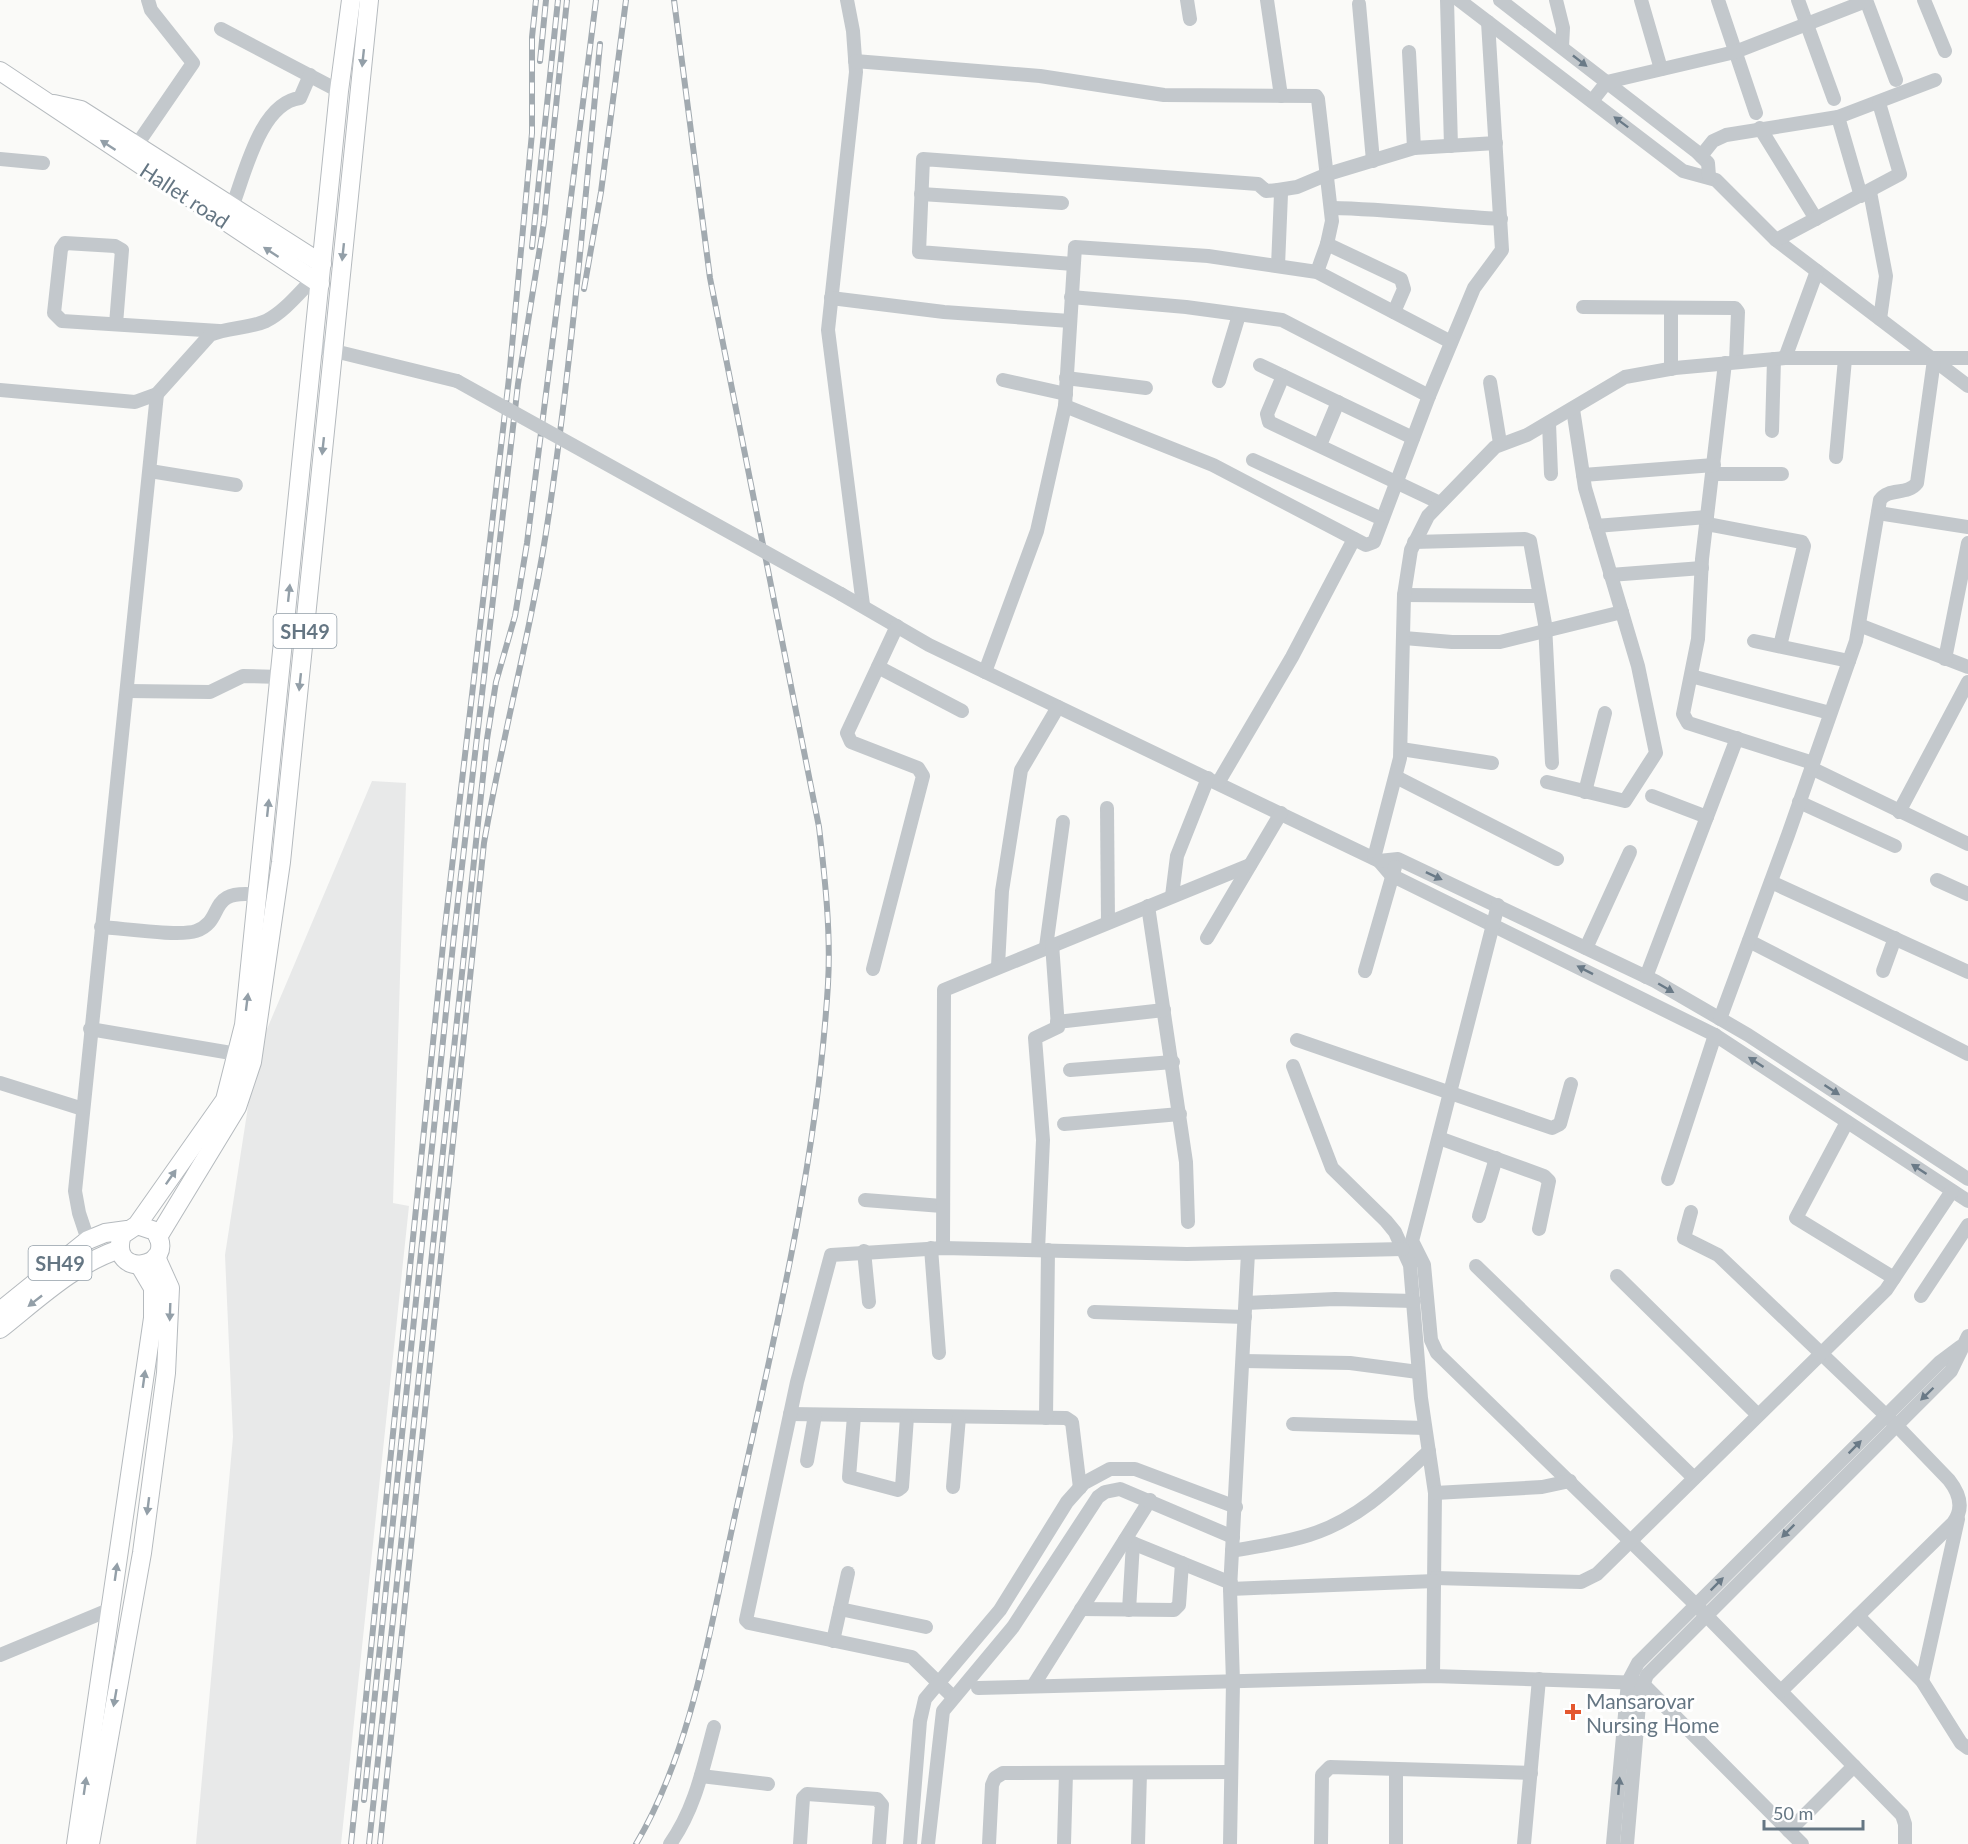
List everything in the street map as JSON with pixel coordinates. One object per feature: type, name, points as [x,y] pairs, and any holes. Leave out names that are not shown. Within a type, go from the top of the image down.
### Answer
[{"type":"main road","name":"SH49","points":[[0,1311],[88,1240],[105,1233],[132,1227],[225,1100],[244,1025],[259,895],[314,346],[318,276],[351,0]]},
{"type":"main road","name":"SH49","points":[[158,1237],[237,1107],[252,1062],[281,862],[369,0]]},
{"type":"main road","points":[[0,71],[52,104],[81,110],[232,207],[318,276]]},
{"type":"main road","name":"Hallet road","points":[[52,104],[63,115],[318,276]]},
{"type":"main road","points":[[334,137],[355,140]]},
{"type":"main road","points":[[132,1227],[150,1227],[158,1237],[160,1249],[148,1261],[127,1261],[120,1249],[122,1235],[132,1227]]},
{"type":"main road","name":"SH49","points":[[0,1329],[77,1269],[96,1257],[120,1249]]},
{"type":"main road","points":[[90,1844],[111,1609],[153,1318],[153,1288],[148,1261]]},
{"type":"main road","points":[[76,1844],[142,1553],[166,1373],[170,1288],[148,1261]]},
{"type":"street","points":[[136,146],[193,63],[151,10],[148,0]]},
{"type":"street","points":[[847,0],[854,31],[855,62],[828,330],[863,605]]},
{"type":"street","points":[[1187,0],[1190,19]]},
{"type":"street","points":[[1267,0],[1281,96]]},
{"type":"street","points":[[1447,0],[1451,146]]},
{"type":"street","points":[[1459,0],[1683,171],[1695,176],[1709,176],[1726,188],[1776,240],[1968,386]]},
{"type":"street","points":[[1500,0],[1699,154],[1708,163],[1709,176]]},
{"type":"street","points":[[1556,0],[1563,28],[1562,47]]},
{"type":"street","points":[[1641,0],[1661,69]]},
{"type":"street","points":[[1718,0],[1756,113]]},
{"type":"street","points":[[1798,0],[1834,99]]},
{"type":"street","points":[[1592,101],[1607,82],[1735,51],[1866,0],[1896,80]]},
{"type":"street","points":[[1924,0],[1945,51]]},
{"type":"street","points":[[1359,4],[1372,161]]},
{"type":"street","points":[[1003,380],[1065,400],[1213,465],[1366,545],[1374,543],[1429,396],[1479,278],[1501,253],[1501,219],[1488,22]]},
{"type":"street","points":[[221,29],[339,91]]},
{"type":"street","points":[[1409,52],[1414,148]]},
{"type":"street","points":[[855,62],[1040,76],[1164,95],[1316,96],[1332,208],[1332,228],[1317,272]]},
{"type":"street","points":[[232,207],[265,122],[288,101],[300,98],[310,75]]},
{"type":"street","points":[[1699,154],[1719,138],[1838,117],[1935,80]]},
{"type":"street","points":[[1776,240],[1900,174],[1879,103]]},
{"type":"street","points":[[1838,117],[1865,194],[1886,276],[1880,319]]},
{"type":"street","points":[[1760,129],[1816,219]]},
{"type":"street","points":[[1073,264],[922,254],[917,248],[925,158],[1258,184],[1264,190],[1278,190],[1297,187],[1328,174],[1414,148],[1496,143]]},
{"type":"street","points":[[0,159],[43,163]]},
{"type":"street","points":[[1278,190],[1281,194],[1278,266]]},
{"type":"street","points":[[921,195],[1062,202]]},
{"type":"street","points":[[1332,208],[1397,209],[1501,219]]},
{"type":"street","points":[[116,324],[122,250],[115,246],[64,243],[61,249],[54,313],[62,321],[219,331],[264,321],[278,313],[318,276]]},
{"type":"street","points":[[1328,244],[1401,279],[1404,289],[1394,312]]},
{"type":"street","points":[[985,672],[1037,531],[1065,400],[1076,246],[1208,256],[1317,272],[1451,342]]},
{"type":"street","points":[[1772,431],[1779,358],[1817,271]]},
{"type":"street","points":[[1071,297],[1282,320],[1429,396]]},
{"type":"street","points":[[831,298],[944,312],[1070,321]]},
{"type":"street","points":[[1583,308],[1737,309],[1707,520],[1698,639],[1684,718],[1688,723],[1812,765],[1899,812],[1968,844]]},
{"type":"street","points":[[1671,308],[1671,369]]},
{"type":"street","points":[[1219,381],[1239,315]]},
{"type":"street","points":[[0,390],[135,402],[157,394],[201,343],[219,331]]},
{"type":"street","points":[[314,346],[456,381],[863,605],[929,645],[1376,859],[1391,875],[1715,1035],[1968,1201]]},
{"type":"street","points":[[1376,859],[1401,749],[1404,595],[1413,542],[1423,524],[1440,503],[1500,443],[1523,437],[1625,377],[1671,369],[1779,358],[1968,358]]},
{"type":"street","points":[[1836,457],[1845,359]]},
{"type":"street","points":[[1720,1018],[1849,661],[1859,625],[1882,496],[1910,490],[1917,483],[1933,359]]},
{"type":"street","points":[[1260,365],[1413,438]]},
{"type":"street","points":[[1283,376],[1267,418],[1269,422],[1399,481],[1440,503]]},
{"type":"street","points":[[1066,378],[1146,388]]},
{"type":"street","points":[[1490,382],[1500,443]]},
{"type":"street","points":[[88,1240],[79,1214],[75,1191],[157,394]]},
{"type":"street","points":[[1320,445],[1338,402]]},
{"type":"street","points":[[1547,782],[1625,801],[1656,753],[1638,666],[1583,475],[1573,409]]},
{"type":"street","points":[[1549,423],[1551,474]]},
{"type":"street","points":[[1253,460],[1382,519]]},
{"type":"street","points":[[1583,475],[1713,470],[1782,474]]},
{"type":"street","points":[[150,471],[236,485]]},
{"type":"street","points":[[1878,513],[1968,527]]},
{"type":"street","points":[[1596,526],[1707,520],[1802,542],[1804,546],[1780,646]]},
{"type":"street","points":[[1173,896],[1177,856],[1213,781],[1238,750],[1292,657],[1354,539]]},
{"type":"street","points":[[1413,542],[1528,539],[1536,566],[1545,632],[1552,764]]},
{"type":"street","points":[[1945,658],[1968,543]]},
{"type":"street","points":[[1610,575],[1702,568]]},
{"type":"street","points":[[1404,595],[1539,596]]},
{"type":"street","points":[[1404,638],[1483,643],[1545,632],[1622,612]]},
{"type":"street","points":[[1859,625],[1968,667]]},
{"type":"street","points":[[873,969],[923,776],[918,768],[851,742],[847,733],[897,626]]},
{"type":"street","points":[[1755,641],[1849,661]]},
{"type":"street","points":[[878,668],[962,711]]},
{"type":"street","points":[[128,692],[210,692],[243,676],[281,677]]},
{"type":"street","points":[[1691,676],[1830,713]]},
{"type":"street","points":[[1899,812],[1968,682]]},
{"type":"street","points":[[998,966],[1002,891],[1022,770],[1027,756],[1058,707]]},
{"type":"street","points":[[1585,792],[1605,713]]},
{"type":"street","points":[[1646,977],[1737,738]]},
{"type":"street","points":[[1401,749],[1492,763]]},
{"type":"street","points":[[1396,777],[1557,859]]},
{"type":"street","points":[[1652,796],[1707,817]]},
{"type":"street","points":[[1799,802],[1895,846]]},
{"type":"street","points":[[1107,808],[1108,922]]},
{"type":"street","points":[[1207,938],[1250,865],[1286,816]]},
{"type":"street","points":[[1046,1418],[1043,1140],[1035,1038],[1039,1033],[1057,1030],[1049,945],[1063,822]]},
{"type":"street","points":[[1586,948],[1630,852]]},
{"type":"street","points":[[1376,859],[1398,859],[1646,977],[1720,1018],[1968,1179]]},
{"type":"street","points":[[1365,971],[1391,875],[1398,859]]},
{"type":"street","points":[[939,1353],[937,1248],[942,1206],[942,995],[949,985],[1250,865]]},
{"type":"street","points":[[1937,880],[1968,894]]},
{"type":"street","points":[[1771,882],[1968,972]]},
{"type":"street","points":[[101,927],[198,931],[231,894],[237,892],[259,895]]},
{"type":"street","points":[[1498,905],[1412,1241],[1424,1265],[1433,1347],[1700,1609],[1902,1815],[1905,1824],[1905,1844]]},
{"type":"street","points":[[1148,906],[1180,1114],[1186,1162],[1188,1222]]},
{"type":"street","points":[[1883,971],[1895,938]]},
{"type":"street","points":[[1749,941],[1968,1054]]},
{"type":"street","points":[[1057,1022],[1164,1010]]},
{"type":"street","points":[[90,1029],[237,1054]]},
{"type":"street","points":[[1668,1179],[1715,1035]]},
{"type":"street","points":[[1297,1040],[1557,1128],[1571,1084]]},
{"type":"street","points":[[1070,1070],[1173,1062]]},
{"type":"street","points":[[1293,1066],[1332,1168],[1386,1221],[1410,1265],[1418,1372],[1435,1493],[1433,1676]]},
{"type":"street","points":[[0,1083],[83,1109]]},
{"type":"street","points":[[1064,1124],[1180,1114]]},
{"type":"street","points":[[1847,1122],[1796,1218],[1894,1278]]},
{"type":"street","points":[[1439,1138],[1544,1176],[1549,1181],[1539,1228]]},
{"type":"street","points":[[1479,1216],[1496,1158]]},
{"type":"street","points":[[1129,1542],[1231,1586],[1435,1580],[1581,1582],[1598,1574],[1894,1278],[1952,1191]]},
{"type":"street","points":[[865,1200],[942,1206]]},
{"type":"street","points":[[1690,1212],[1684,1238],[1718,1255],[1961,1489],[1959,1515],[1962,1535],[1922,1681]]},
{"type":"street","points":[[1921,1296],[1968,1225]]},
{"type":"street","points":[[945,1690],[912,1657],[749,1623],[745,1615],[790,1414],[828,1260],[836,1253],[937,1248],[1248,1253],[1403,1250]]},
{"type":"street","points":[[864,1251],[869,1302]]},
{"type":"street","points":[[1230,1844],[1233,1682],[1231,1586],[1248,1253]]},
{"type":"street","points":[[1476,1266],[1694,1478]]},
{"type":"street","points":[[1617,1276],[1758,1415]]},
{"type":"street","points":[[1094,1312],[1245,1310],[1335,1299],[1414,1301]]},
{"type":"street","points":[[1613,1844],[1628,1682],[1638,1663],[1700,1609],[1891,1420],[1951,1371],[1964,1341]]},
{"type":"street","points":[[1243,1361],[1350,1363],[1418,1372]]},
{"type":"street","points":[[790,1414],[1066,1418],[1072,1422],[1080,1488]]},
{"type":"street","points":[[807,1461],[815,1415]]},
{"type":"street","points":[[854,1416],[849,1477],[898,1490],[903,1487],[907,1417]]},
{"type":"street","points":[[953,1487],[959,1417]]},
{"type":"street","points":[[1293,1424],[1425,1428]]},
{"type":"street","points":[[910,1844],[922,1708],[925,1699],[945,1690],[1013,1627],[1098,1497],[1105,1492],[1120,1489],[1234,1529],[1310,1535],[1338,1523],[1381,1496],[1429,1451]]},
{"type":"street","points":[[928,1844],[945,1690],[1000,1610],[1067,1502],[1080,1488],[1100,1472],[1110,1468],[1135,1469],[1234,1529]]},
{"type":"street","points":[[1435,1493],[1549,1486],[1570,1481]]},
{"type":"street","points":[[1033,1686],[1081,1609],[1129,1542],[1150,1500]]},
{"type":"street","points":[[1781,1691],[1959,1515]]},
{"type":"street","points":[[1129,1542],[1129,1610]]},
{"type":"street","points":[[1081,1609],[1177,1608],[1182,1563]]},
{"type":"street","points":[[833,1641],[848,1573]]},
{"type":"street","points":[[0,1655],[111,1609]]},
{"type":"street","points":[[840,1609],[926,1627]]},
{"type":"street","points":[[1627,1844],[1642,1683],[1700,1609]]},
{"type":"street","points":[[1858,1616],[1922,1681],[1962,1743],[1968,1748]]},
{"type":"street","points":[[978,1688],[1433,1676],[1642,1683],[1786,1834],[1802,1844]]},
{"type":"street","points":[[1524,1844],[1539,1679]]},
{"type":"street","points":[[670,1844],[690,1809],[714,1727]]},
{"type":"street","points":[[1786,1834],[1854,1766]]},
{"type":"street","points":[[1321,1844],[1322,1775],[1324,1770],[1330,1767],[1531,1773]]},
{"type":"street","points":[[1396,1769],[1396,1844]]},
{"type":"street","points":[[989,1844],[992,1785],[995,1778],[1003,1773],[1231,1772]]},
{"type":"street","points":[[1064,1844],[1066,1773]]},
{"type":"street","points":[[1138,1844],[1140,1773]]},
{"type":"street","points":[[701,1776],[768,1784]]},
{"type":"street","points":[[800,1844],[803,1798],[807,1794],[877,1799],[881,1802],[879,1844]]},
{"type":"shaded area","points":[[372,781],[406,783],[393,1203],[409,1206],[341,1844],[196,1844],[233,1437],[225,1255],[256,1055]]},
{"type":"railway","points":[[351,1844],[444,935],[509,378],[532,133],[532,37],[536,0]]},
{"type":"railway","points":[[540,61],[546,0]]},
{"type":"railway","points":[[532,247],[558,0]]},
{"type":"railway","points":[[364,1800],[454,935],[518,384],[544,222],[567,0]]},
{"type":"railway","points":[[369,1844],[487,739],[496,682],[515,616],[527,543],[596,0]]},
{"type":"railway","points":[[584,289],[601,192],[626,0]]},
{"type":"railway","points":[[636,1844],[656,1807],[672,1767],[686,1726],[708,1641],[779,1317],[804,1185],[822,1051],[829,964],[827,906],[819,827],[710,278],[674,0]]},
{"type":"railway","points":[[380,1844],[484,843],[535,596],[549,513],[571,337],[600,44]]},
{"type":"place","name":"Mansarovar Nursing Home","points":[[1573,1712]]}]
